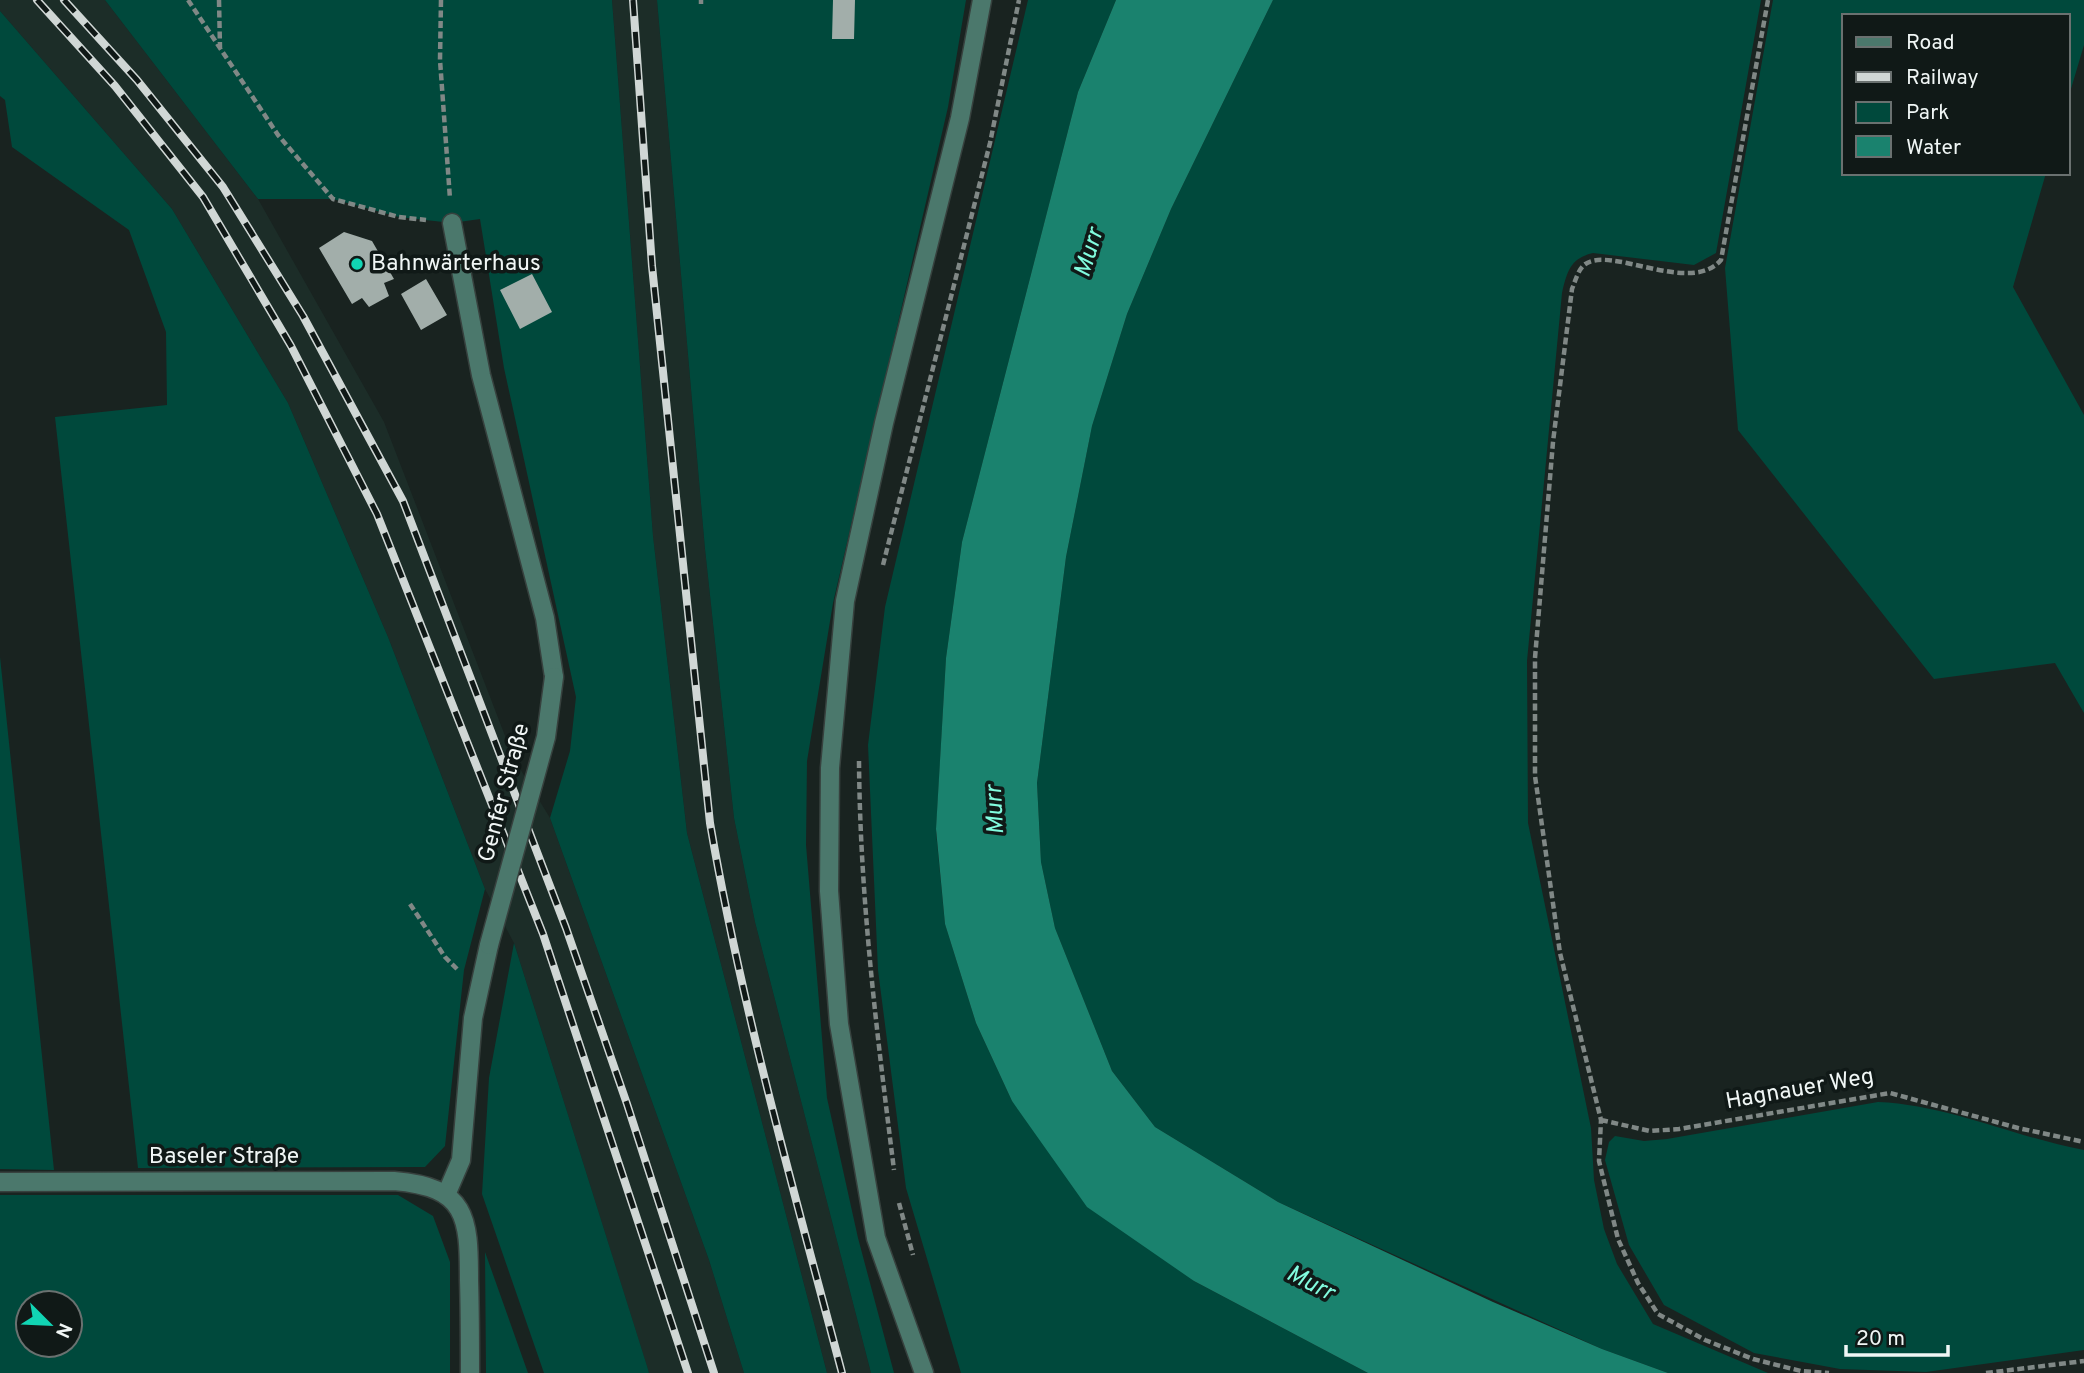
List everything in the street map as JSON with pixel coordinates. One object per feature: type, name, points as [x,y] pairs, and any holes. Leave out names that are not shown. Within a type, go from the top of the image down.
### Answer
[{"type":"street","points":[[924,1373],[876,1238],[839,1024],[829,891],[830,768],[845,601],[887,410],[960,118],[982,0]]},
{"type":"street","name":"Genfer Straße","points":[[446,1195],[461,1160],[469,1049],[481,980],[546,737],[554,677],[545,618],[481,375],[452,223]]},
{"type":"street","name":"Baseler Straße","points":[[0,1182],[394,1181],[414,1182],[446,1195]]},
{"type":"street","points":[[446,1195],[464,1215],[469,1229],[470,1373]]},
{"type":"path","points":[[187,0],[278,135],[334,199],[399,217],[452,223],[440,60],[441,0]]},
{"type":"path","points":[[219,0],[220,48]]},
{"type":"path","points":[[881,574],[990,143],[1019,0]]},
{"type":"path","points":[[1768,0],[1721,260],[1714,268],[1704,271],[1675,272],[1597,260],[1581,268],[1572,289],[1553,442],[1535,658],[1535,776],[1560,953],[1601,1120],[1599,1161],[1618,1239],[1638,1283],[1658,1314],[1705,1340],[1753,1359],[1801,1371],[1829,1373]]},
{"type":"path","points":[[859,752],[860,854],[869,970],[894,1177]]},
{"type":"path","points":[[410,904],[455,968],[481,980]]},
{"type":"path","name":"Hagnauer Weg","points":[[1601,1120],[1650,1131],[1679,1129],[1890,1093],[2018,1128],[2084,1142]]},
{"type":"path","points":[[896,1191],[915,1264]]},
{"type":"path","points":[[1986,1373],[2084,1361]]},
{"type":"shaded area","points":[[0,0],[105,0],[258,199],[384,422],[514,759],[550,818],[709,1260],[744,1373],[649,1373],[514,943],[485,889],[388,637],[288,403],[172,209],[0,11]]},
{"type":"shaded area","points":[[612,0],[657,0],[705,549],[734,818],[755,922],[871,1373],[827,1373],[687,833],[653,536]]},
{"type":"green space","points":[[105,0],[612,0],[653,536],[687,833],[827,1373],[744,1373],[709,1260],[550,818],[570,751],[576,697],[504,368],[480,219],[452,223],[399,217],[333,199],[258,199]]},
{"type":"green space","points":[[657,0],[966,0],[948,107],[833,603],[807,761],[806,845],[827,1098],[858,1238],[894,1373],[871,1373],[755,922],[734,818],[705,549]]},
{"type":"green space","points":[[1028,0],[1116,0],[1078,92],[962,542],[946,658],[936,832],[945,924],[976,1023],[1012,1101],[1194,1281],[1368,1373],[961,1373],[906,1188],[878,970],[868,745],[885,607]]},
{"type":"green space","points":[[1273,0],[1761,0],[1716,253],[1694,265],[1593,253],[1575,262],[1566,278],[1562,293],[1527,661],[1528,823],[1591,1128],[1594,1180],[1604,1229],[1617,1264],[1653,1324],[1768,1373],[1668,1373],[1602,1349],[1278,1202],[1155,1127],[1112,1071],[1055,928],[1041,862],[1037,783],[1066,557],[1092,426],[1127,314],[1171,209]]},
{"type":"green space","points":[[1773,0],[2084,0],[2084,45],[2070,92],[2070,14],[1842,14],[1842,175],[2045,175],[2013,287],[2084,415],[2084,713],[2055,663],[1934,679],[1738,430],[1725,268]]},
{"type":"green space","points":[[0,11],[172,209],[288,403],[388,637],[485,889],[464,970],[445,1146],[425,1167],[138,1168],[55,417],[167,405],[166,332],[129,230],[12,147],[5,100],[0,96]]},
{"type":"green space","points":[[0,657],[54,1170],[0,1169]]},
{"type":"green space","points":[[514,943],[649,1373],[544,1373],[482,1194],[489,1078]]},
{"type":"green space","points":[[1878,1102],[1904,1104],[1956,1115],[2084,1150],[2084,1350],[1926,1372],[1840,1369],[1754,1353],[1664,1305],[1629,1245],[1605,1160],[1609,1142],[1615,1136],[1644,1141],[1667,1139]]},
{"type":"green space","points":[[0,1195],[398,1195],[433,1216],[450,1262],[450,1373],[0,1373]]},
{"type":"green space","points":[[485,1252],[528,1373],[486,1373]]},
{"type":"water","name":"Murr","points":[[1116,0],[1273,0],[1171,209],[1127,314],[1092,426],[1066,557],[1037,783],[1041,862],[1055,928],[1112,1071],[1155,1127],[1278,1202],[1493,1302],[1602,1349],[1668,1373],[1368,1373],[1194,1281],[1087,1207],[1012,1101],[976,1023],[945,924],[936,829],[946,658],[962,542],[1078,92]]},
{"type":"building","points":[[833,0],[855,0],[854,39],[832,39]]},
{"type":"building","name":"Bahnwärterhaus","points":[[344,232],[372,241],[394,279],[384,283],[389,296],[369,307],[362,298],[352,304],[319,248]]},
{"type":"building","points":[[532,274],[552,312],[520,329],[500,290]]},
{"type":"building","points":[[426,279],[447,315],[421,330],[401,294]]},
{"type":"railway","points":[[37,0],[115,86],[203,197],[291,346],[377,514],[543,934],[688,1373]]},
{"type":"railway","points":[[64,0],[137,80],[223,187],[303,316],[403,501],[566,928],[627,1104],[714,1373]]},
{"type":"railway","points":[[633,0],[652,266],[710,823],[753,1031],[842,1373]]},
{"type":"place","name":"Bahnwärterhaus","points":[[357,264]]}]
